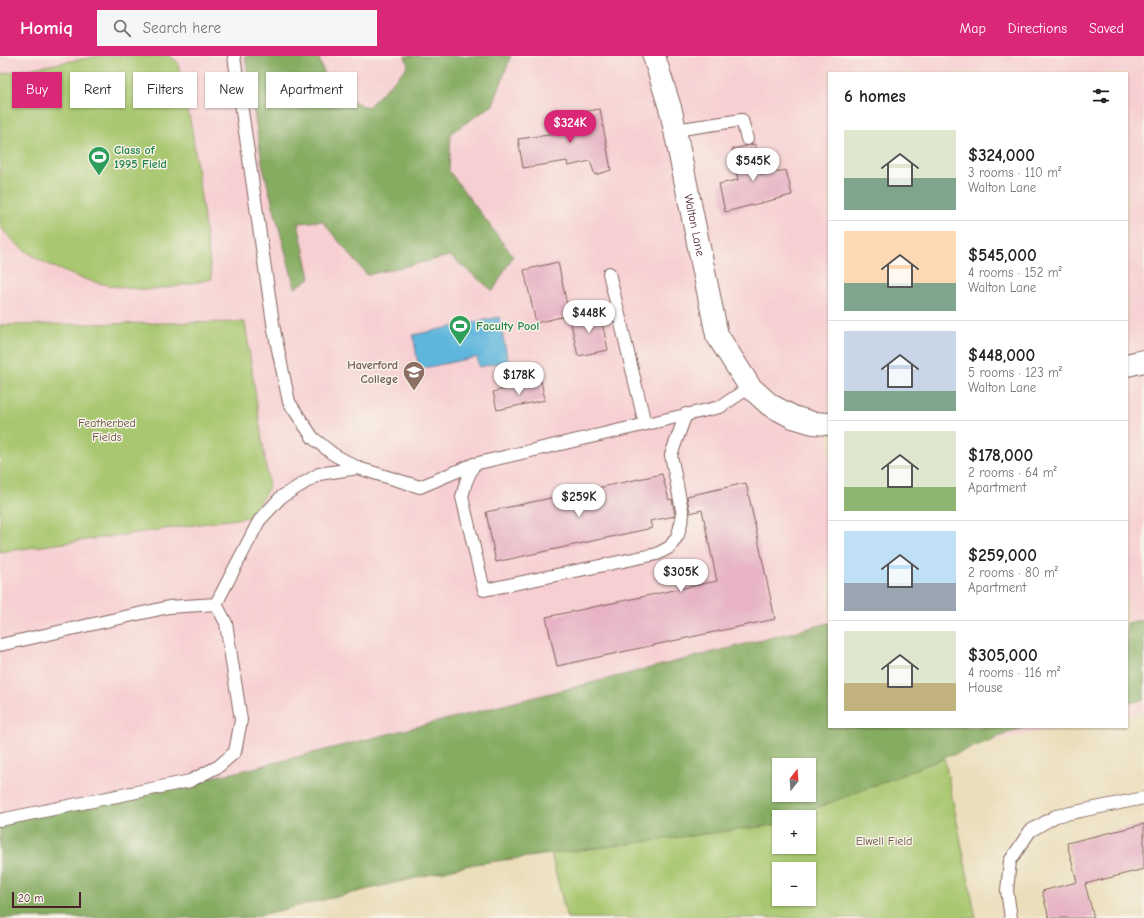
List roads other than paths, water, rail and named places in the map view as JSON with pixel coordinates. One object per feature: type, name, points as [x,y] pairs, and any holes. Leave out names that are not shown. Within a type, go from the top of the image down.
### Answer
[{"type":"street","name":"Walton Lane","points":[[654,56],[671,111],[717,335],[750,387],[770,405],[793,417],[813,423],[828,424]]},
{"type":"street","points":[[1128,365],[1144,361]]},
{"type":"lane","points":[[234,56],[274,330],[289,402],[313,438],[333,454],[358,468],[420,487],[474,464],[720,407],[750,387]]},
{"type":"lane","points":[[675,130],[742,120],[747,139]]},
{"type":"lane","points":[[608,273],[645,424]]},
{"type":"lane","points":[[474,464],[466,482],[462,497],[484,590],[657,554],[670,547],[678,535],[683,515],[671,455],[686,414]]},
{"type":"lane","points":[[216,604],[260,521],[281,497],[319,474],[358,468]]},
{"type":"lane","points":[[0,645],[169,607],[216,604]]},
{"type":"lane","points":[[0,820],[190,781],[219,766],[235,752],[241,720],[226,623],[216,604]]},
{"type":"lane","points":[[1011,918],[1007,891],[1010,861],[1030,831],[1056,816],[1144,798]]},
{"type":"water","name":"Faculty Pool","points":[[499,317],[508,361],[479,367],[477,357],[419,369],[413,335]]},
{"type":"place","name":"Class of 1995 Field","points":[[99,176]]},
{"type":"place","name":"Faculty Pool","points":[[460,346]]},
{"type":"place","name":"Haverford College","points":[[414,392]]},
{"type":"park label","name":"Featherbed Fields","points":[[107,430]]},
{"type":"park label","name":"Elwell Field","points":[[884,841]]}]
